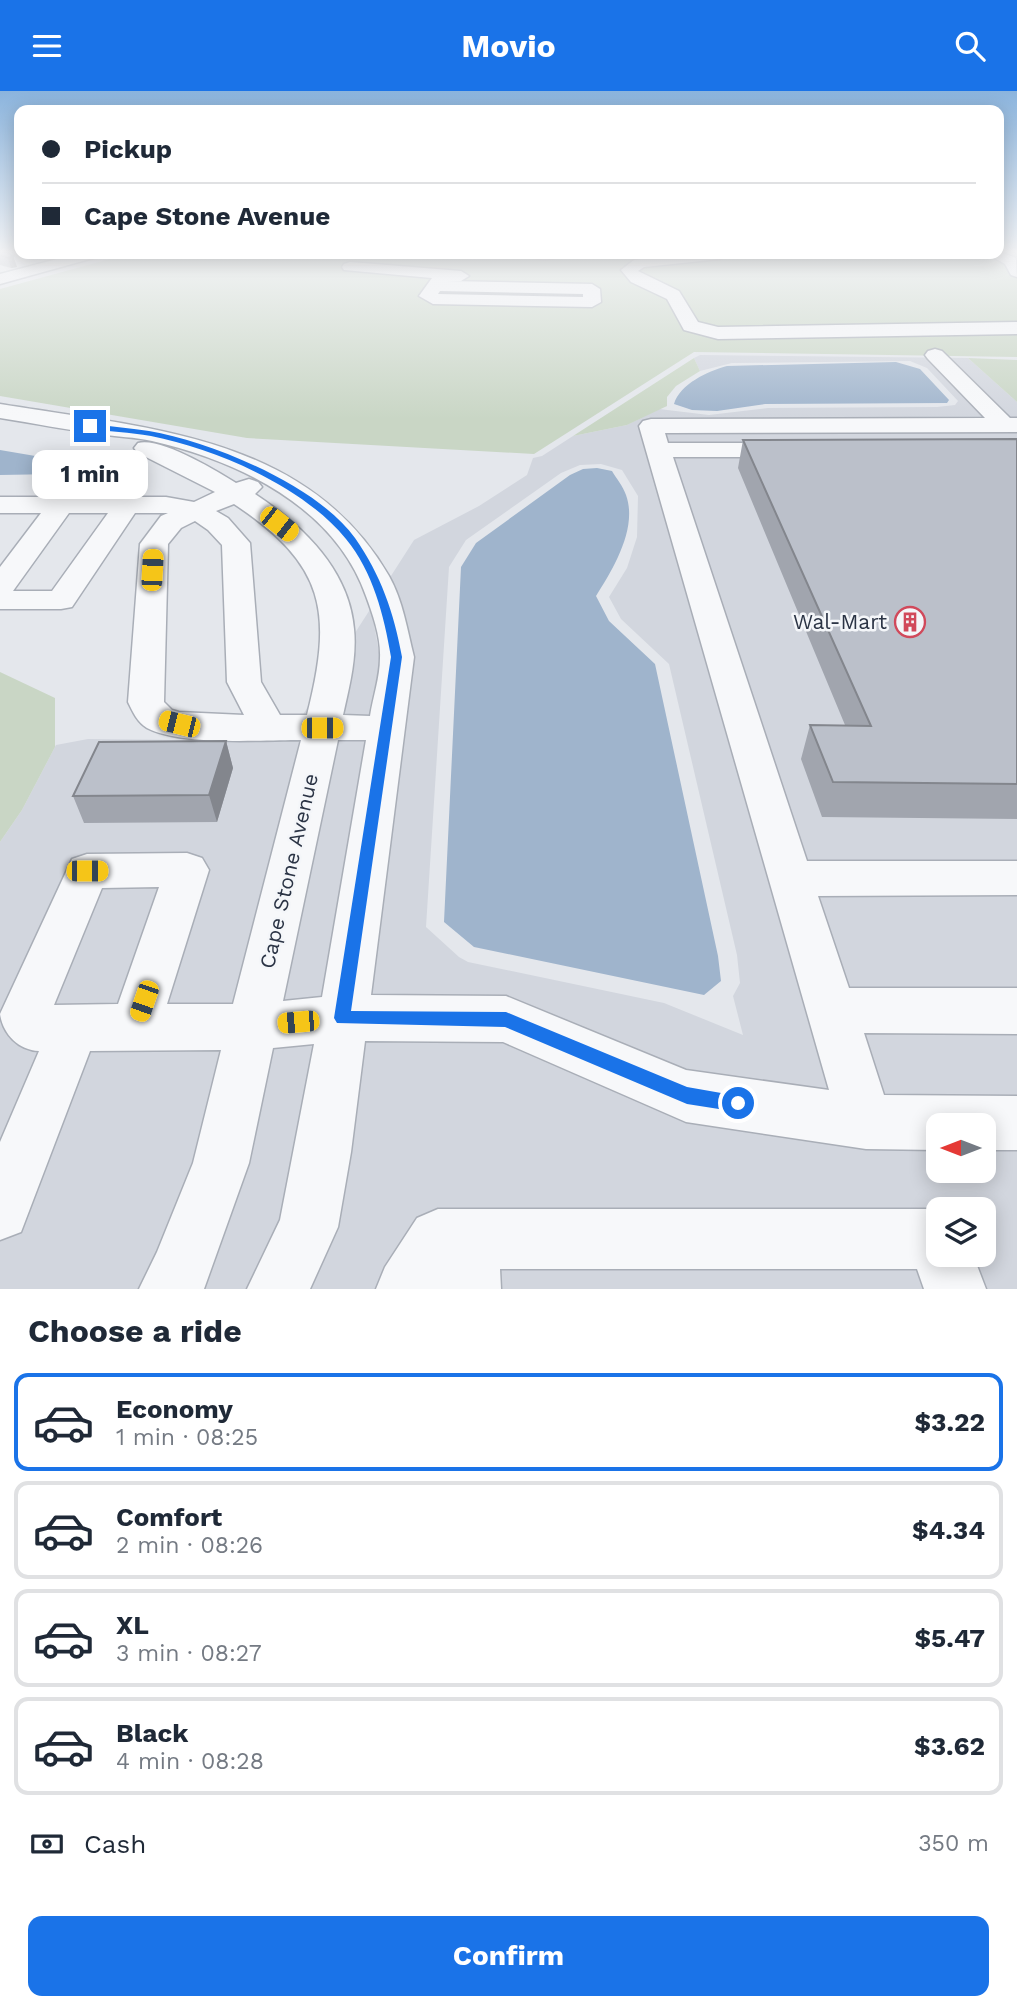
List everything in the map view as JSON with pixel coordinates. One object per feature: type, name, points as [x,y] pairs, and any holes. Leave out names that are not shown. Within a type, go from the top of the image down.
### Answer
[{"type":"street","points":[[682,308],[691,326],[718,333],[1017,328]]},
{"type":"street","points":[[935,355],[1010,425]]},
{"type":"street","name":"Cape Stone Avenue","points":[[0,411],[112,430],[150,433],[192,444],[271,477],[315,503],[350,538],[370,569],[388,613],[397,657],[323,1151],[308,1227],[278,1289]]},
{"type":"street","points":[[866,1122],[651,426],[1010,425]]},
{"type":"street","name":"Cape Stone Avenue","points":[[112,430],[129,441],[158,453],[214,502],[264,513],[294,536],[317,568],[337,619],[338,645],[322,728],[222,1163],[180,1272],[170,1289]]},
{"type":"street","points":[[658,450],[771,450]]},
{"type":"street","points":[[271,477],[171,522],[153,544],[146,702],[151,713],[162,720],[179,724],[386,729]]},
{"type":"street","points":[[0,505],[166,505],[214,502]]},
{"type":"street","points":[[214,502],[218,524],[236,543],[244,682],[270,728]]},
{"type":"street","points":[[0,587],[61,505]]},
{"type":"street","points":[[0,600],[61,600],[127,505]]},
{"type":"street","points":[[135,1027],[187,870],[87,871],[24,1016],[34,1028],[253,1027],[342,1018],[506,1019],[687,1096],[866,1122],[1017,1123]]},
{"type":"street","points":[[791,879],[1017,878]]},
{"type":"street","points":[[831,1010],[1017,1011]]},
{"type":"street","points":[[0,1211],[74,1028]]},
{"type":"street","points":[[407,1289],[438,1239],[469,1264],[926,1240]]},
{"type":"street","points":[[947,1267],[955,1289]]},
{"type":"shaded area","points":[[700,355],[968,358],[1017,402],[1017,1289],[309,1289],[333,1235],[412,657],[404,612],[389,579],[414,540],[479,506],[527,475],[533,458],[542,456],[573,436],[627,425],[659,409],[709,415],[768,408],[937,407],[955,405],[958,401],[927,368],[910,361],[732,363],[700,371],[694,358]],"holes":[[[601,464],[622,470],[638,496],[637,537],[627,568],[609,597],[621,619],[669,664],[737,955],[740,983],[733,996],[743,1035],[664,1003],[468,962],[426,927],[449,567],[466,540],[561,473],[580,465]]]},
{"type":"shaded area","points":[[371,608],[380,658],[296,1151],[280,1222],[247,1289],[201,1289],[209,1275],[248,1163],[353,636]]},
{"type":"shaded area","points":[[310,703],[195,1161],[154,1265],[138,1289],[0,1289],[0,842],[22,810],[56,745],[88,739],[287,741]]},
{"type":"green space","points":[[0,308],[1017,308],[1017,357],[694,352],[534,454],[247,438],[0,396]]},
{"type":"green space","points":[[694,358],[700,371],[676,386],[667,397],[667,406],[627,425],[573,436]]},
{"type":"green space","points":[[968,358],[1017,360],[1017,402]]},
{"type":"green space","points":[[0,672],[55,698],[55,747],[22,810],[0,842]]},
{"type":"water","points":[[896,362],[920,369],[949,400],[947,403],[765,404],[717,411],[692,410],[674,404],[688,385],[703,375],[727,366]]},
{"type":"water","points":[[0,450],[47,458],[69,467],[57,474],[0,475]]},
{"type":"water","points":[[583,469],[612,471],[621,485],[629,508],[629,521],[622,548],[596,596],[609,621],[655,664],[718,956],[721,981],[704,995],[474,947],[444,922],[461,567],[476,543],[570,475]]},
{"type":"building","name":"Wal-Mart","points":[[1017,439],[1017,784],[833,782],[810,725],[871,726],[743,440]]},
{"type":"building","points":[[226,741],[209,795],[73,796],[99,742]]},
{"type":"place","name":"Wal-Mart","points":[[910,622]]},
{"type":"route","points":[[90,426],[150,433],[192,444],[276,479],[315,503],[350,538],[370,569],[388,613],[397,657],[342,1018],[506,1019],[687,1096],[738,1103]]}]
